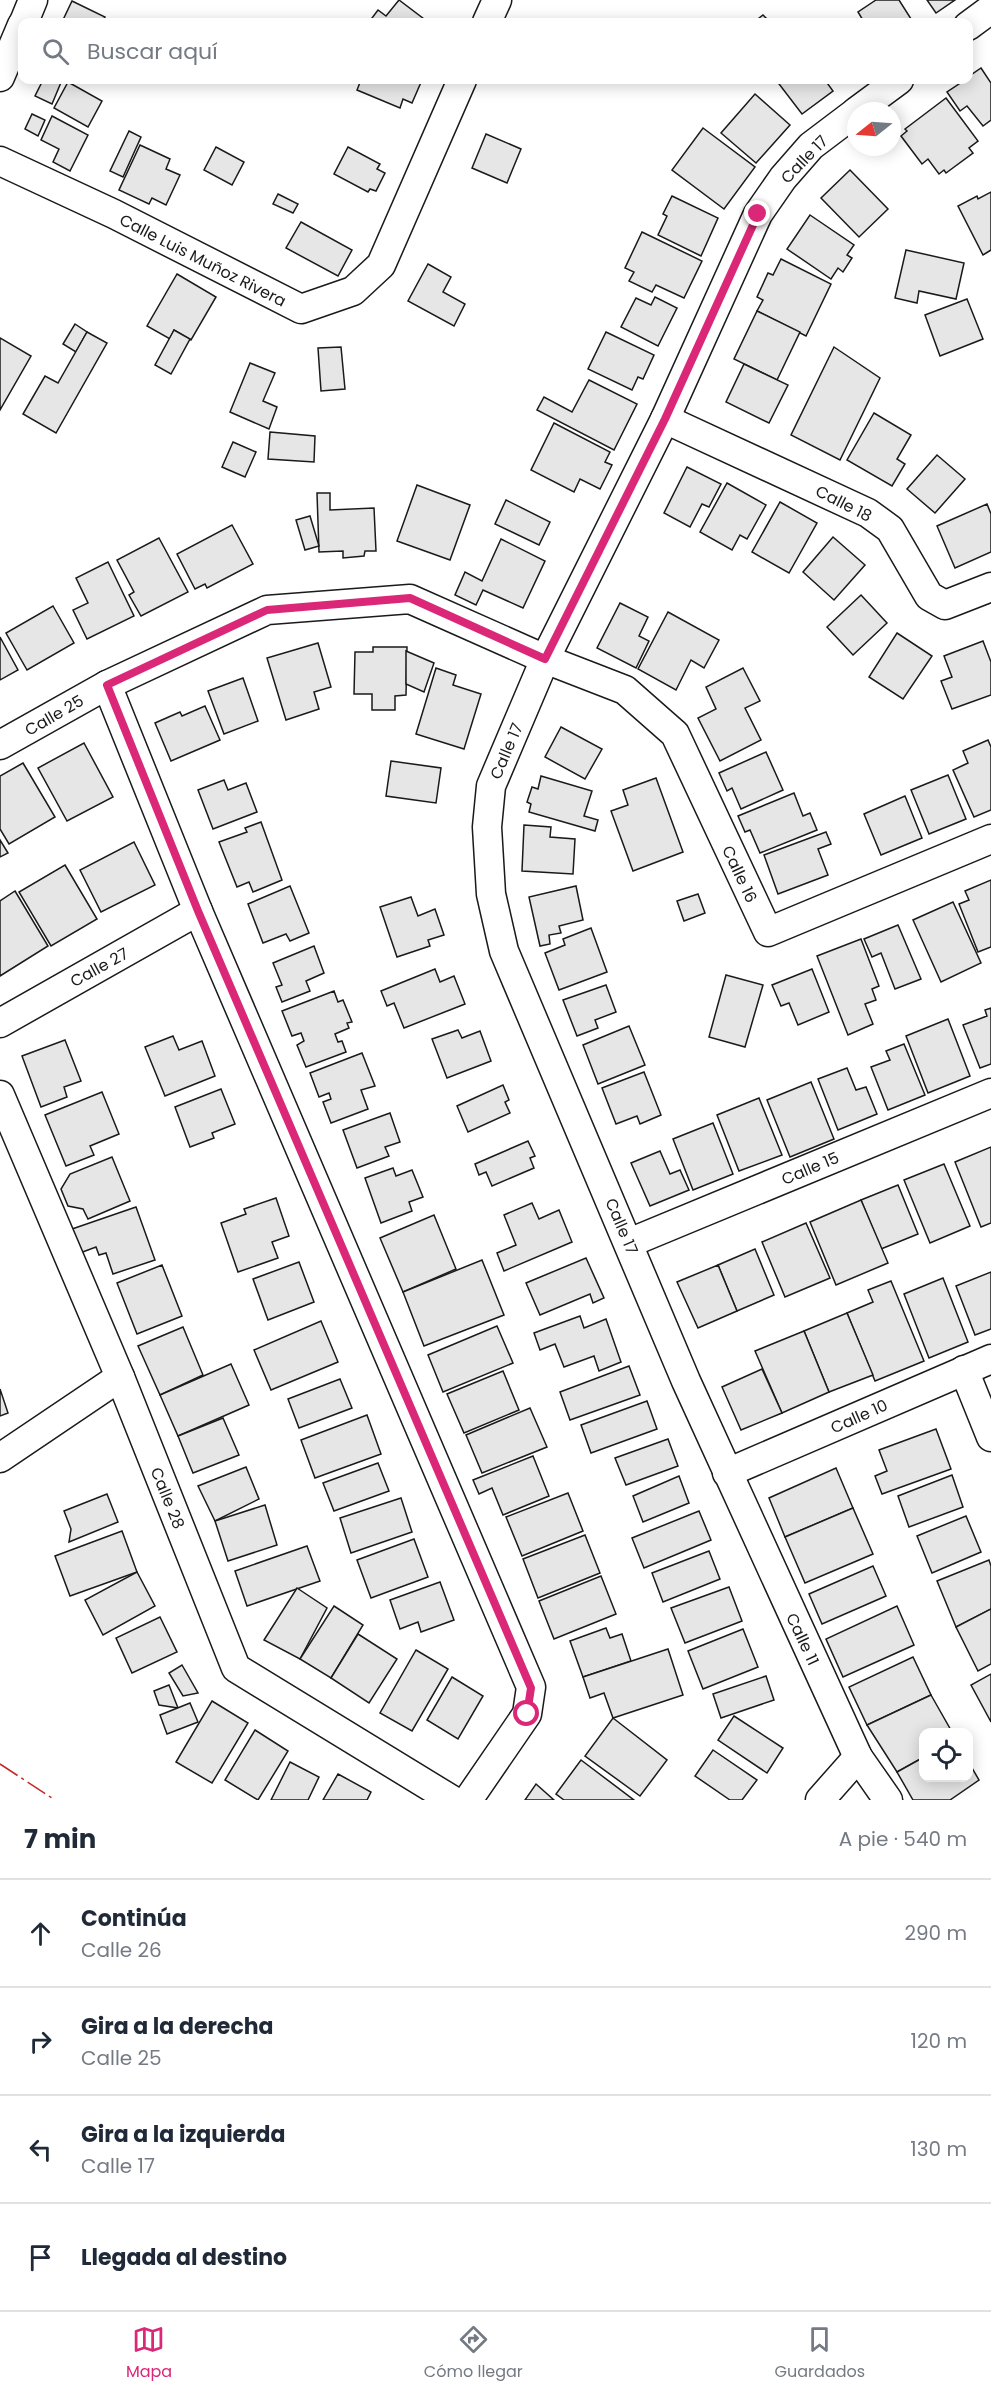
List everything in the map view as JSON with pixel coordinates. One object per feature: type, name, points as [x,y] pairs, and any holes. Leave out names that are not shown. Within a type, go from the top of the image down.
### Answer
[{"type":"street","points":[[26,18],[33,0]]},
{"type":"street","points":[[489,18],[497,0]]},
{"type":"street","points":[[973,23],[991,9]]},
{"type":"street","points":[[0,77],[18,36]]},
{"type":"street","name":"Calle Luis Muñoz Rivera","points":[[0,161],[114,214],[301,309],[353,291],[381,266],[460,84]]},
{"type":"street","name":"Calle 17","points":[[870,102],[894,84]]},
{"type":"street","name":"Calle 17","points":[[727,1473],[504,951],[491,894],[487,826],[491,786],[545,659],[665,419],[758,214],[783,178],[811,146],[847,119]]},
{"type":"street","name":"Calle 18","points":[[665,419],[868,513],[890,529],[929,596],[945,604],[991,587]]},
{"type":"street","name":"Calle 25","points":[[0,745],[107,685],[267,610],[410,598],[545,659]]},
{"type":"street","name":"Calle 16","points":[[545,659],[625,690],[675,734],[768,932],[991,839]]},
{"type":"street","points":[[107,685],[198,911],[531,1688],[527,1714],[468,1800]]},
{"type":"street","name":"Calle 27","points":[[0,1023],[198,911]]},
{"type":"street","name":"Calle 15","points":[[629,1243],[991,1093]]},
{"type":"street","name":"Calle 28","points":[[0,1095],[120,1377],[236,1668],[452,1800]]},
{"type":"street","name":"Calle 10","points":[[727,1473],[991,1359]]},
{"type":"street","points":[[964,1370],[991,1437]]},
{"type":"street","points":[[0,1458],[120,1377]]},
{"type":"street","name":"Calle 11","points":[[727,1473],[858,1757],[888,1800]]},
{"type":"street","points":[[820,1800],[858,1757]]},
{"type":"building","points":[[399,0],[423,18],[372,18],[378,10],[386,16]]},
{"type":"building","points":[[876,0],[899,0],[910,18],[862,18],[858,12]]},
{"type":"building","points":[[927,0],[955,0],[936,13]]},
{"type":"building","points":[[72,1],[105,17],[104,18],[64,18]]},
{"type":"building","points":[[981,68],[991,83],[991,120],[983,126],[967,106],[960,111],[947,92],[959,84],[973,84],[973,74]]},
{"type":"building","points":[[41,84],[60,84],[52,104],[35,96]]},
{"type":"building","points":[[67,84],[72,84],[102,101],[88,127],[54,108]]},
{"type":"building","points":[[359,84],[420,84],[412,103],[403,99],[400,108],[357,90]]},
{"type":"building","points":[[779,84],[828,84],[833,91],[802,114]]},
{"type":"building","points":[[755,94],[790,125],[756,163],[721,133]]},
{"type":"building","points":[[946,98],[978,141],[969,148],[973,153],[946,173],[944,170],[939,174],[928,159],[922,164],[901,136],[907,131],[905,129]]},
{"type":"building","points":[[32,114],[45,120],[38,136],[25,129]]},
{"type":"building","points":[[52,116],[88,135],[70,171],[53,162],[59,149],[41,140]]},
{"type":"building","points":[[703,128],[755,167],[724,209],[672,170]]},
{"type":"building","points":[[129,131],[141,137],[123,177],[110,171]]},
{"type":"building","points":[[486,134],[521,149],[507,183],[472,168]]},
{"type":"building","points":[[140,145],[170,159],[166,169],[180,175],[166,205],[152,198],[149,204],[119,190]]},
{"type":"building","points":[[216,147],[244,162],[232,185],[204,170]]},
{"type":"building","points":[[348,147],[380,164],[377,169],[385,173],[376,191],[370,189],[368,192],[334,174]]},
{"type":"building","points":[[850,170],[888,209],[859,237],[821,198]]},
{"type":"building","points":[[991,192],[991,250],[983,255],[958,206]]},
{"type":"building","points":[[278,194],[298,204],[293,213],[273,204]]},
{"type":"building","points":[[672,196],[718,218],[701,256],[658,235],[667,216],[663,214]]},
{"type":"building","points":[[810,215],[854,245],[847,255],[852,258],[843,272],[838,268],[831,279],[787,249]]},
{"type":"building","points":[[301,222],[352,250],[338,276],[286,248]]},
{"type":"building","points":[[642,232],[702,261],[684,298],[656,285],[652,292],[629,281],[634,272],[625,268]]},
{"type":"building","points":[[906,250],[964,263],[956,299],[919,291],[917,303],[895,298]]},
{"type":"building","points":[[781,259],[831,284],[806,336],[757,311],[763,300],[757,297],[768,273],[773,275]]},
{"type":"building","points":[[428,264],[451,277],[443,292],[465,304],[454,326],[408,301]]},
{"type":"building","points":[[177,274],[216,297],[191,340],[174,330],[170,339],[147,326]]},
{"type":"building","points":[[655,297],[677,308],[658,346],[621,327],[636,298],[651,305]]},
{"type":"building","points":[[967,299],[983,339],[940,356],[925,315]]},
{"type":"building","points":[[757,311],[800,332],[777,380],[734,359]]},
{"type":"building","points":[[75,324],[87,332],[76,352],[63,344]]},
{"type":"building","points":[[174,330],[190,339],[171,374],[155,365]]},
{"type":"building","points":[[87,332],[107,343],[56,433],[23,414],[45,376],[58,383]]},
{"type":"building","points":[[606,332],[654,355],[643,379],[638,377],[632,390],[588,369]]},
{"type":"building","points":[[0,338],[31,356],[0,410]]},
{"type":"building","points":[[341,347],[345,389],[321,391],[318,348]]},
{"type":"building","points":[[834,347],[880,378],[840,460],[791,435]]},
{"type":"building","points":[[250,363],[275,373],[263,401],[277,407],[269,429],[230,412]]},
{"type":"building","points":[[744,364],[788,385],[769,423],[726,402]]},
{"type":"building","points":[[589,380],[637,404],[614,450],[537,410],[544,397],[572,412]]},
{"type":"building","points":[[874,413],[911,435],[897,459],[905,464],[892,486],[847,460]]},
{"type":"building","points":[[554,423],[610,452],[605,462],[612,465],[600,489],[580,479],[574,492],[531,470]]},
{"type":"building","points":[[270,432],[315,436],[314,462],[268,459]]},
{"type":"building","points":[[233,442],[256,452],[245,477],[222,467]]},
{"type":"building","points":[[937,455],[965,479],[935,513],[907,489]]},
{"type":"building","points":[[687,467],[721,484],[709,507],[702,504],[690,527],[664,513]]},
{"type":"building","points":[[727,483],[766,505],[747,539],[740,535],[732,550],[700,532]]},
{"type":"building","points":[[417,485],[470,505],[450,560],[397,541]]},
{"type":"building","points":[[317,493],[330,493],[330,510],[374,508],[376,551],[365,551],[364,556],[343,558],[343,551],[319,552]]},
{"type":"building","points":[[506,500],[550,522],[539,545],[495,524]]},
{"type":"building","points":[[780,502],[817,523],[789,573],[752,552]]},
{"type":"building","points":[[987,504],[991,514],[991,552],[955,568],[937,526]]},
{"type":"building","points":[[310,516],[319,546],[305,550],[296,520]]},
{"type":"building","points":[[232,525],[253,564],[207,588],[205,584],[195,589],[177,554]]},
{"type":"building","points":[[833,537],[865,565],[834,600],[803,572]]},
{"type":"building","points":[[159,538],[188,592],[141,616],[129,595],[134,592],[117,560]]},
{"type":"building","points":[[501,539],[545,561],[523,608],[483,590],[476,605],[455,595],[465,572],[482,581]]},
{"type":"building","points":[[108,562],[134,616],[87,639],[73,610],[88,603],[76,578]]},
{"type":"building","points":[[861,595],[887,623],[853,655],[827,627]]},
{"type":"building","points":[[620,603],[648,617],[639,636],[649,641],[636,668],[597,648]]},
{"type":"building","points":[[53,606],[74,643],[27,670],[6,633]]},
{"type":"building","points":[[668,612],[719,640],[704,668],[691,660],[676,690],[638,669]]},
{"type":"building","points":[[897,633],[932,656],[903,699],[869,677]]},
{"type":"building","points":[[0,637],[18,670],[0,680]]},
{"type":"building","points":[[983,641],[991,662],[991,695],[952,709],[941,681],[952,677],[944,656]]},
{"type":"building","points":[[318,643],[331,687],[314,692],[319,709],[286,720],[267,658]]},
{"type":"building","points":[[373,647],[407,647],[406,695],[395,696],[395,710],[372,710],[372,694],[354,694],[355,652],[373,652]]},
{"type":"building","points":[[406,651],[434,663],[424,692],[406,684]]},
{"type":"building","points":[[436,668],[456,675],[453,685],[481,694],[464,749],[416,734]]},
{"type":"building","points":[[743,668],[760,701],[745,708],[761,740],[720,761],[698,718],[716,709],[706,687]]},
{"type":"building","points":[[243,678],[258,721],[224,734],[208,691]]},
{"type":"building","points":[[205,706],[220,740],[171,761],[155,723],[180,712],[182,716]]},
{"type":"building","points":[[561,727],[602,749],[585,779],[545,757]]},
{"type":"building","points":[[988,740],[991,747],[991,810],[974,817],[953,770],[968,763],[963,751]]},
{"type":"building","points":[[84,743],[113,797],[67,821],[38,768]]},
{"type":"building","points":[[766,752],[783,790],[741,809],[732,788],[727,791],[719,773]]},
{"type":"building","points":[[391,761],[441,768],[436,803],[386,796]]},
{"type":"building","points":[[23,763],[55,817],[9,844],[0,829],[0,776]]},
{"type":"building","points":[[948,775],[966,819],[929,834],[911,790]]},
{"type":"building","points":[[541,776],[592,791],[584,816],[598,820],[595,831],[529,812],[531,804],[527,802],[532,787],[538,789]]},
{"type":"building","points":[[656,778],[683,852],[633,871],[611,811],[628,805],[623,790]]},
{"type":"building","points":[[224,780],[228,790],[246,783],[257,812],[213,829],[198,790]]},
{"type":"building","points":[[794,793],[803,816],[810,813],[817,830],[760,853],[750,830],[745,832],[738,816]]},
{"type":"building","points":[[905,796],[922,838],[881,855],[864,814]]},
{"type":"building","points":[[261,822],[282,880],[253,892],[249,882],[237,887],[219,842],[247,832],[245,828]]},
{"type":"building","points":[[524,825],[551,827],[550,837],[575,839],[573,874],[522,871]]},
{"type":"building","points":[[826,832],[831,844],[818,849],[828,875],[778,894],[764,855]]},
{"type":"building","points":[[0,840],[8,853],[0,857]]},
{"type":"building","points":[[134,842],[155,885],[101,912],[80,870]]},
{"type":"building","points":[[65,865],[97,919],[51,946],[19,892]]},
{"type":"building","points":[[991,880],[991,947],[978,952],[959,904],[969,900],[965,891]]},
{"type":"building","points":[[290,886],[309,933],[290,941],[286,934],[263,943],[248,904]]},
{"type":"building","points":[[576,886],[583,920],[559,926],[561,933],[549,935],[550,944],[540,946],[529,897]]},
{"type":"building","points":[[15,891],[48,946],[0,976],[0,901]]},
{"type":"building","points":[[698,894],[705,913],[684,921],[677,901]]},
{"type":"building","points":[[411,897],[418,916],[435,909],[444,935],[428,940],[430,946],[397,957],[380,907]]},
{"type":"building","points":[[953,902],[981,963],[941,982],[913,920]]},
{"type":"building","points":[[898,925],[921,979],[895,989],[881,953],[872,957],[864,939]]},
{"type":"building","points":[[591,928],[607,972],[559,990],[545,953],[565,945],[563,939]]},
{"type":"building","points":[[861,939],[879,986],[872,989],[876,1000],[865,1004],[873,1024],[848,1035],[817,956]]},
{"type":"building","points":[[314,946],[324,973],[306,981],[310,991],[282,1002],[276,987],[282,985],[273,963]]},
{"type":"building","points":[[435,969],[440,982],[454,976],[465,1004],[404,1028],[394,1003],[387,1006],[381,991]]},
{"type":"building","points":[[812,969],[829,1012],[798,1025],[789,1003],[781,1006],[772,985]]},
{"type":"building","points":[[726,975],[763,985],[745,1047],[709,1037]]},
{"type":"building","points":[[606,985],[616,1012],[595,1020],[598,1028],[577,1036],[563,1000]]},
{"type":"building","points":[[334,991],[338,1002],[343,1000],[352,1022],[347,1023],[349,1028],[335,1034],[338,1042],[342,1041],[346,1052],[306,1067],[297,1045],[304,1041],[301,1033],[292,1036],[282,1011]]},
{"type":"building","points":[[991,1008],[991,1064],[980,1068],[963,1025],[987,1016],[985,1010]]},
{"type":"building","points":[[948,1019],[970,1076],[928,1093],[906,1036]]},
{"type":"building","points":[[629,1026],[645,1065],[598,1084],[583,1045]]},
{"type":"building","points":[[458,1030],[462,1038],[480,1031],[491,1061],[447,1078],[432,1039]]},
{"type":"building","points":[[173,1036],[179,1050],[202,1041],[215,1076],[165,1096],[145,1047]]},
{"type":"building","points":[[65,1040],[81,1081],[64,1087],[67,1097],[41,1107],[22,1056]]},
{"type":"building","points":[[904,1044],[925,1095],[888,1110],[871,1067],[890,1060],[886,1051]]},
{"type":"building","points":[[362,1053],[375,1086],[361,1090],[368,1109],[331,1123],[323,1102],[331,1099],[329,1093],[319,1097],[310,1073]]},
{"type":"building","points":[[847,1068],[856,1090],[866,1087],[877,1114],[838,1130],[818,1079]]},
{"type":"building","points":[[644,1072],[661,1115],[640,1124],[637,1116],[616,1124],[602,1088]]},
{"type":"building","points":[[811,1082],[834,1139],[790,1157],[767,1100]]},
{"type":"building","points":[[503,1085],[509,1100],[505,1102],[510,1113],[468,1132],[457,1106]]},
{"type":"building","points":[[221,1089],[235,1124],[212,1133],[214,1138],[190,1147],[175,1107]]},
{"type":"building","points":[[102,1092],[119,1134],[90,1146],[94,1155],[66,1166],[45,1115]]},
{"type":"building","points":[[759,1098],[782,1155],[739,1171],[717,1115]]},
{"type":"building","points":[[390,1113],[400,1142],[385,1147],[389,1156],[357,1168],[343,1130]]},
{"type":"building","points":[[713,1123],[733,1174],[693,1190],[673,1139]]},
{"type":"building","points":[[528,1141],[535,1156],[530,1158],[534,1168],[492,1186],[486,1172],[479,1175],[475,1164]]},
{"type":"building","points":[[991,1147],[991,1223],[981,1227],[955,1162]]},
{"type":"building","points":[[660,1151],[670,1174],[680,1170],[689,1190],[650,1206],[631,1163]]},
{"type":"building","points":[[112,1157],[130,1201],[88,1219],[83,1209],[68,1206],[61,1189],[70,1174]]},
{"type":"building","points":[[944,1164],[970,1226],[930,1243],[904,1180]]},
{"type":"building","points":[[393,1168],[396,1176],[412,1170],[423,1197],[409,1202],[412,1211],[381,1223],[365,1178]]},
{"type":"building","points":[[898,1185],[918,1234],[881,1249],[861,1200]]},
{"type":"building","points":[[276,1198],[289,1236],[272,1242],[278,1258],[238,1272],[221,1223],[246,1214],[244,1209]]},
{"type":"building","points":[[861,1200],[888,1263],[836,1285],[810,1222]]},
{"type":"building","points":[[532,1203],[539,1219],[559,1210],[572,1242],[504,1271],[497,1253],[516,1245],[504,1215]]},
{"type":"building","points":[[136,1207],[155,1260],[113,1274],[106,1253],[99,1255],[96,1247],[80,1253],[72,1229]]},
{"type":"building","points":[[434,1215],[456,1269],[403,1292],[380,1238]]},
{"type":"building","points":[[806,1223],[830,1278],[785,1297],[762,1242]]},
{"type":"building","points":[[755,1249],[774,1295],[737,1311],[718,1265]]},
{"type":"building","points":[[586,1258],[604,1298],[593,1303],[590,1294],[540,1315],[526,1283]]},
{"type":"building","points":[[482,1260],[504,1315],[424,1346],[403,1292]]},
{"type":"building","points":[[299,1262],[314,1302],[268,1320],[253,1279]]},
{"type":"building","points":[[162,1265],[182,1316],[137,1334],[117,1283]]},
{"type":"building","points":[[718,1265],[737,1311],[698,1328],[677,1282]]},
{"type":"building","points":[[991,1272],[991,1329],[975,1335],[956,1286]]},
{"type":"building","points":[[943,1278],[968,1342],[929,1358],[904,1294]]},
{"type":"building","points":[[891,1281],[924,1361],[875,1381],[847,1313],[873,1302],[868,1290]]},
{"type":"building","points":[[847,1313],[873,1375],[829,1392],[804,1331]]},
{"type":"building","points":[[580,1316],[584,1328],[606,1319],[621,1362],[599,1371],[594,1356],[564,1367],[555,1344],[540,1350],[534,1333]]},
{"type":"building","points":[[321,1321],[338,1362],[271,1390],[254,1350]]},
{"type":"building","points":[[497,1326],[513,1363],[443,1392],[428,1355]]},
{"type":"building","points":[[183,1327],[203,1375],[160,1395],[138,1346]]},
{"type":"building","points":[[804,1331],[829,1392],[782,1413],[755,1351]]},
{"type":"building","points":[[231,1364],[249,1405],[178,1436],[160,1395]]},
{"type":"building","points":[[629,1366],[640,1395],[570,1420],[560,1392]]},
{"type":"building","points":[[762,1369],[782,1413],[741,1430],[722,1387]]},
{"type":"building","points":[[503,1371],[519,1410],[464,1433],[447,1394]]},
{"type":"building","points":[[340,1379],[352,1408],[299,1428],[288,1399]]},
{"type":"building","points":[[0,1389],[8,1413],[0,1416]]},
{"type":"building","points":[[647,1401],[657,1429],[591,1453],[581,1425]]},
{"type":"building","points":[[530,1408],[547,1447],[482,1473],[466,1435]]},
{"type":"building","points":[[367,1415],[381,1454],[315,1478],[301,1440]]},
{"type":"building","points":[[223,1418],[239,1455],[193,1473],[178,1436]]},
{"type":"building","points":[[936,1429],[951,1469],[882,1494],[875,1476],[887,1471],[879,1450]]},
{"type":"building","points":[[668,1439],[678,1466],[626,1485],[615,1458]]},
{"type":"building","points":[[533,1456],[549,1496],[503,1515],[492,1488],[479,1494],[473,1480]]},
{"type":"building","points":[[378,1463],[389,1491],[334,1511],[323,1483]]},
{"type":"building","points":[[246,1467],[259,1499],[215,1521],[198,1486]]},
{"type":"building","points":[[836,1468],[853,1508],[785,1537],[769,1498]]},
{"type":"building","points":[[952,1475],[963,1507],[909,1527],[898,1496]]},
{"type":"building","points":[[679,1476],[689,1503],[643,1522],[633,1496]]},
{"type":"building","points":[[568,1493],[583,1531],[522,1556],[506,1517]]},
{"type":"building","points":[[107,1494],[118,1522],[69,1542],[71,1529],[64,1511]]},
{"type":"building","points":[[401,1498],[412,1532],[351,1553],[340,1518]]},
{"type":"building","points":[[265,1505],[277,1545],[228,1561],[215,1521]]},
{"type":"building","points":[[853,1508],[873,1554],[805,1583],[785,1537]]},
{"type":"building","points":[[699,1511],[711,1540],[644,1568],[632,1538]]},
{"type":"building","points":[[966,1516],[981,1552],[932,1573],[917,1536]]},
{"type":"building","points":[[122,1531],[137,1572],[70,1596],[55,1556]]},
{"type":"building","points":[[585,1535],[600,1573],[538,1598],[523,1559]]},
{"type":"building","points":[[414,1539],[428,1577],[371,1598],[357,1560]]},
{"type":"building","points":[[307,1546],[320,1581],[247,1606],[235,1571]]},
{"type":"building","points":[[709,1551],[720,1579],[663,1602],[652,1573]]},
{"type":"building","points":[[989,1560],[991,1609],[956,1627],[937,1581]]},
{"type":"building","points":[[873,1566],[886,1596],[822,1624],[809,1594]]},
{"type":"building","points":[[137,1572],[155,1606],[103,1635],[85,1600]]},
{"type":"building","points":[[601,1576],[616,1614],[554,1639],[539,1601]]},
{"type":"building","points":[[440,1582],[454,1620],[421,1632],[418,1622],[400,1629],[390,1600]]},
{"type":"building","points":[[729,1587],[742,1621],[685,1643],[671,1608]]},
{"type":"building","points":[[297,1588],[327,1608],[300,1659],[264,1640]]},
{"type":"building","points":[[334,1606],[363,1625],[331,1678],[300,1659]]},
{"type":"building","points":[[897,1606],[914,1645],[843,1677],[826,1639]]},
{"type":"building","points":[[991,1609],[991,1664],[978,1671],[956,1627]]},
{"type":"building","points":[[160,1617],[177,1652],[132,1673],[116,1638]]},
{"type":"building","points":[[606,1628],[610,1638],[622,1634],[631,1661],[583,1677],[570,1641]]},
{"type":"building","points":[[743,1629],[758,1667],[703,1689],[688,1651]]},
{"type":"building","points":[[358,1634],[397,1659],[369,1703],[331,1678]]},
{"type":"building","points":[[668,1649],[683,1695],[613,1718],[604,1693],[590,1698],[583,1677]]},
{"type":"building","points":[[416,1650],[448,1669],[412,1731],[380,1713]]},
{"type":"building","points":[[913,1657],[931,1695],[867,1725],[849,1687]]},
{"type":"building","points":[[182,1665],[198,1693],[183,1696],[169,1673]]},
{"type":"building","points":[[991,1674],[991,1722],[971,1685]]},
{"type":"building","points":[[766,1676],[774,1700],[721,1718],[713,1694]]},
{"type":"building","points":[[452,1677],[483,1696],[458,1739],[427,1720]]},
{"type":"building","points":[[169,1685],[178,1708],[159,1705],[154,1691]]},
{"type":"building","points":[[931,1695],[950,1728],[919,1728],[919,1760],[897,1772],[867,1725]]},
{"type":"building","points":[[212,1701],[248,1723],[212,1783],[176,1762]]},
{"type":"building","points":[[190,1703],[198,1722],[167,1734],[160,1715]]},
{"type":"building","points":[[734,1716],[783,1748],[767,1773],[718,1740]]},
{"type":"building","points":[[613,1718],[667,1760],[640,1796],[585,1756]]},
{"type":"building","points":[[255,1730],[288,1751],[258,1800],[225,1780]]},
{"type":"building","points":[[713,1750],[757,1780],[742,1800],[730,1800],[695,1776]]},
{"type":"building","points":[[581,1760],[634,1800],[564,1800],[556,1794]]},
{"type":"building","points":[[919,1760],[919,1782],[973,1782],[973,1770],[979,1780],[950,1800],[913,1800],[897,1772]]},
{"type":"building","points":[[290,1762],[319,1777],[308,1800],[271,1800]]},
{"type":"building","points":[[338,1774],[371,1792],[367,1800],[323,1800]]},
{"type":"building","points":[[536,1784],[554,1800],[525,1800]]},
{"type":"power","points":[[0,1764],[55,1800]]},
{"type":"route","points":[[527,1714],[531,1688],[198,911],[107,685],[267,610],[305,605],[410,598],[545,659],[665,419],[758,214]]}]
